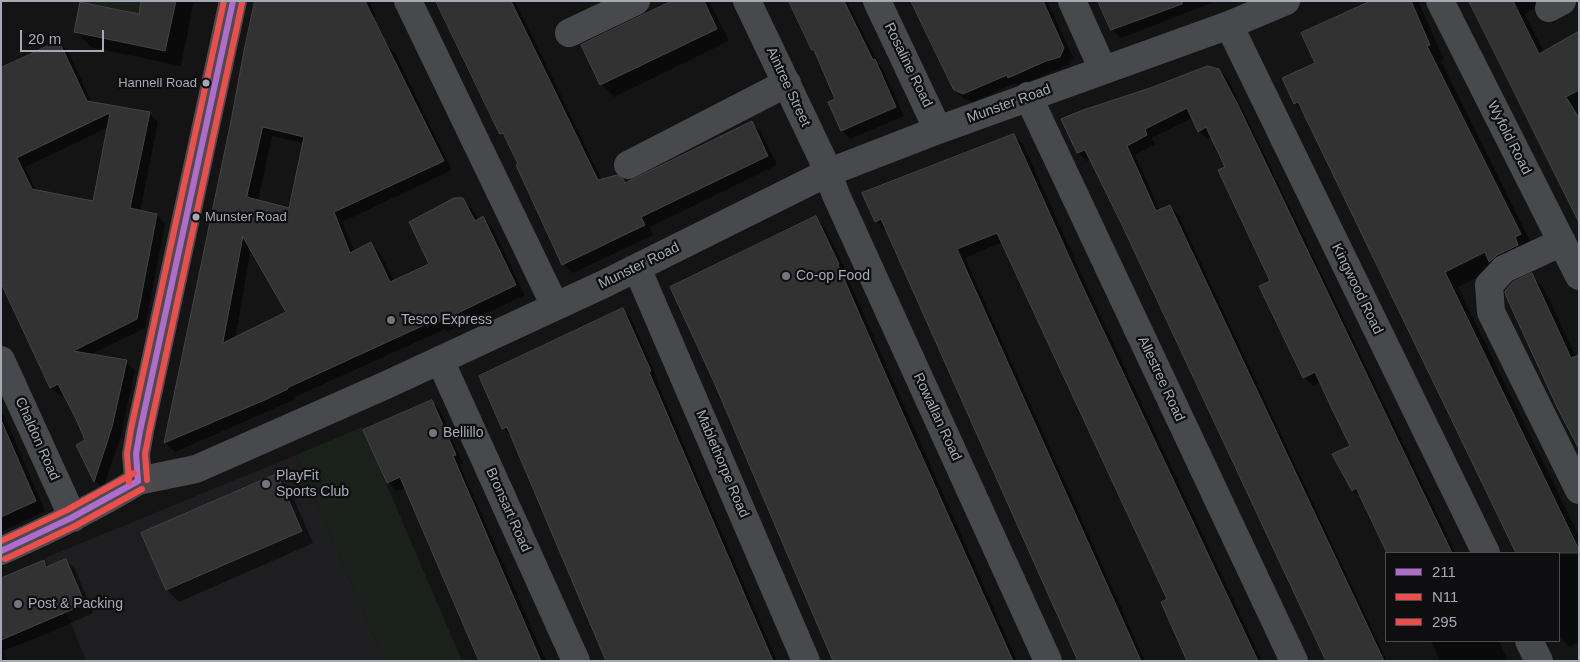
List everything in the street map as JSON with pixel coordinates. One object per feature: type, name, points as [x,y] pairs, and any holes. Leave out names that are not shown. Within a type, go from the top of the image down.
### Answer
[{"type":"main road","points":[[138,481],[136,454],[140,431],[233,1]]},
{"type":"main road","name":"Munster Road","points":[[1,551],[73,518],[106,501],[138,481]]},
{"type":"street","points":[[408,1],[555,306]]},
{"type":"street","points":[[569,33],[636,1]]},
{"type":"street","name":"Aintree Street","points":[[747,1],[787,83],[827,173]]},
{"type":"street","name":"Rosaline Road","points":[[877,1],[938,130]]},
{"type":"street","points":[[1072,1],[1103,70]]},
{"type":"street","name":"Munster Road","points":[[138,481],[196,468],[440,360],[637,268],[827,173],[1028,96],[1229,25],[1258,7],[1286,1]]},
{"type":"street","name":"Wyfold Road","points":[[1440,1],[1579,276]]},
{"type":"street","name":"Kingwood Road","points":[[1229,25],[1486,552]]},
{"type":"street","points":[[628,165],[787,83]]},
{"type":"street","name":"Allestree Road","points":[[1028,96],[1294,661]]},
{"type":"street","name":"Rowallan Road","points":[[827,173],[1048,661]]},
{"type":"street","points":[[1562,242],[1504,270],[1489,285],[1491,312],[1579,490]]},
{"type":"street","name":"Mablethorpe Road","points":[[637,268],[806,661]]},
{"type":"street","name":"Chaldon Road","points":[[1,360],[73,518]]},
{"type":"street","name":"Bronsart Road","points":[[440,360],[576,661]]},
{"type":"street","points":[[1530,642],[1539,661]]},
{"type":"shaded area","points":[[80,1],[141,1],[139,14]]},
{"type":"shaded area","points":[[362,427],[462,661],[385,661],[296,455]]},
{"type":"shaded area","points":[[296,455],[385,661],[86,661],[45,558]]},
{"type":"building","points":[[141,1],[176,1],[165,51],[74,32],[80,2],[139,14]]},
{"type":"building","points":[[255,1],[365,1],[444,161],[334,212],[350,253],[371,242],[390,282],[429,264],[409,222],[454,198],[463,198],[475,221],[483,216],[516,285],[437,323],[435,320],[267,399],[164,443],[231,121]],"holes":[[[263,127],[304,137],[289,208],[247,197]],[[243,237],[286,312],[223,343]]]},
{"type":"building","points":[[436,1],[511,1],[598,180],[617,175],[625,183],[752,121],[768,156],[641,217],[645,225],[562,265],[516,165],[518,164],[503,133],[500,134]]},
{"type":"building","points":[[672,1],[704,1],[717,29],[600,85],[581,45]]},
{"type":"building","points":[[789,1],[844,1],[873,60],[875,59],[896,107],[841,131],[828,102],[835,99],[814,50],[812,50]]},
{"type":"building","points":[[911,1],[1043,1],[1064,48],[1060,57],[1046,61],[1008,78],[1007,75],[963,94],[954,90]]},
{"type":"building","points":[[1098,1],[1182,1],[1182,4],[1111,30]]},
{"type":"building","points":[[1371,1],[1411,1],[1430,45],[1427,46],[1521,234],[1515,237],[1518,245],[1497,255],[1489,262],[1485,252],[1445,272],[1579,553],[1516,552],[1298,102],[1294,104],[1282,78],[1315,63],[1301,33]]},
{"type":"building","points":[[1469,1],[1513,1],[1539,54],[1579,31],[1579,90],[1566,97],[1579,118],[1579,222]]},
{"type":"building","points":[[59,41],[87,101],[150,112],[130,208],[157,214],[137,319],[73,351],[127,360],[112,427],[94,482],[76,445],[85,440],[76,419],[58,384],[50,388],[1,283],[1,68]],"holes":[[[110,113],[93,201],[32,189],[17,158]]]},
{"type":"building","points":[[1208,66],[1219,69],[1452,552],[1387,552],[1356,488],[1352,491],[1332,454],[1350,446],[1315,372],[1303,378],[1259,286],[1270,281],[1218,170],[1225,167],[1206,127],[1198,132],[1187,108],[1145,129],[1147,135],[1127,146],[1156,211],[1170,205],[1384,661],[1326,661],[1123,227],[1085,150],[1077,153],[1061,119]]},
{"type":"building","points":[[1014,134],[1080,281],[1258,661],[1187,661],[1161,602],[1167,599],[997,233],[957,249],[1141,661],[1078,661],[881,219],[875,222],[862,193]]},
{"type":"building","points":[[816,216],[839,264],[899,405],[1013,661],[833,661],[714,382],[670,287]]},
{"type":"building","points":[[1532,273],[1571,358],[1579,355],[1579,449],[1558,409],[1506,296],[1505,291],[1513,282]]},
{"type":"building","points":[[623,308],[773,661],[606,661],[507,427],[502,429],[479,376]]},
{"type":"building","points":[[432,400],[456,455],[453,456],[541,661],[479,661],[400,477],[387,483],[363,430]]},
{"type":"building","points":[[1,420],[36,501],[1,517]]},
{"type":"building","points":[[277,474],[302,531],[166,590],[141,533]]},
{"type":"building","points":[[66,559],[85,604],[1,640],[1,578],[44,560],[46,567]]},
{"type":"transit line","name":"295","points":[[129,482],[127,454],[131,429],[224,1]]},
{"type":"transit line","name":"211","points":[[138,481],[136,454],[140,431],[233,1]]},
{"type":"transit line","name":"N11","points":[[147,480],[145,454],[149,433],[242,3]]},
{"type":"transit line","name":"295","points":[[1,541],[67,510],[134,473]]},
{"type":"transit line","name":"211","points":[[1,551],[71,518],[138,481]]},
{"type":"transit line","name":"N11","points":[[5,559],[75,526],[142,489]]},
{"type":"place","name":"Hannell Road","points":[[206,83]]},
{"type":"place","name":"Munster Road","points":[[196,217]]},
{"type":"place","name":"Co-op Food","points":[[786,276]]},
{"type":"place","name":"Tesco Express","points":[[391,320]]},
{"type":"place","name":"Bellillo","points":[[433,433]]},
{"type":"place","name":"PlayFit Sports Club","points":[[266,484]]},
{"type":"place","name":"Post & Packing","points":[[18,604]]}]
